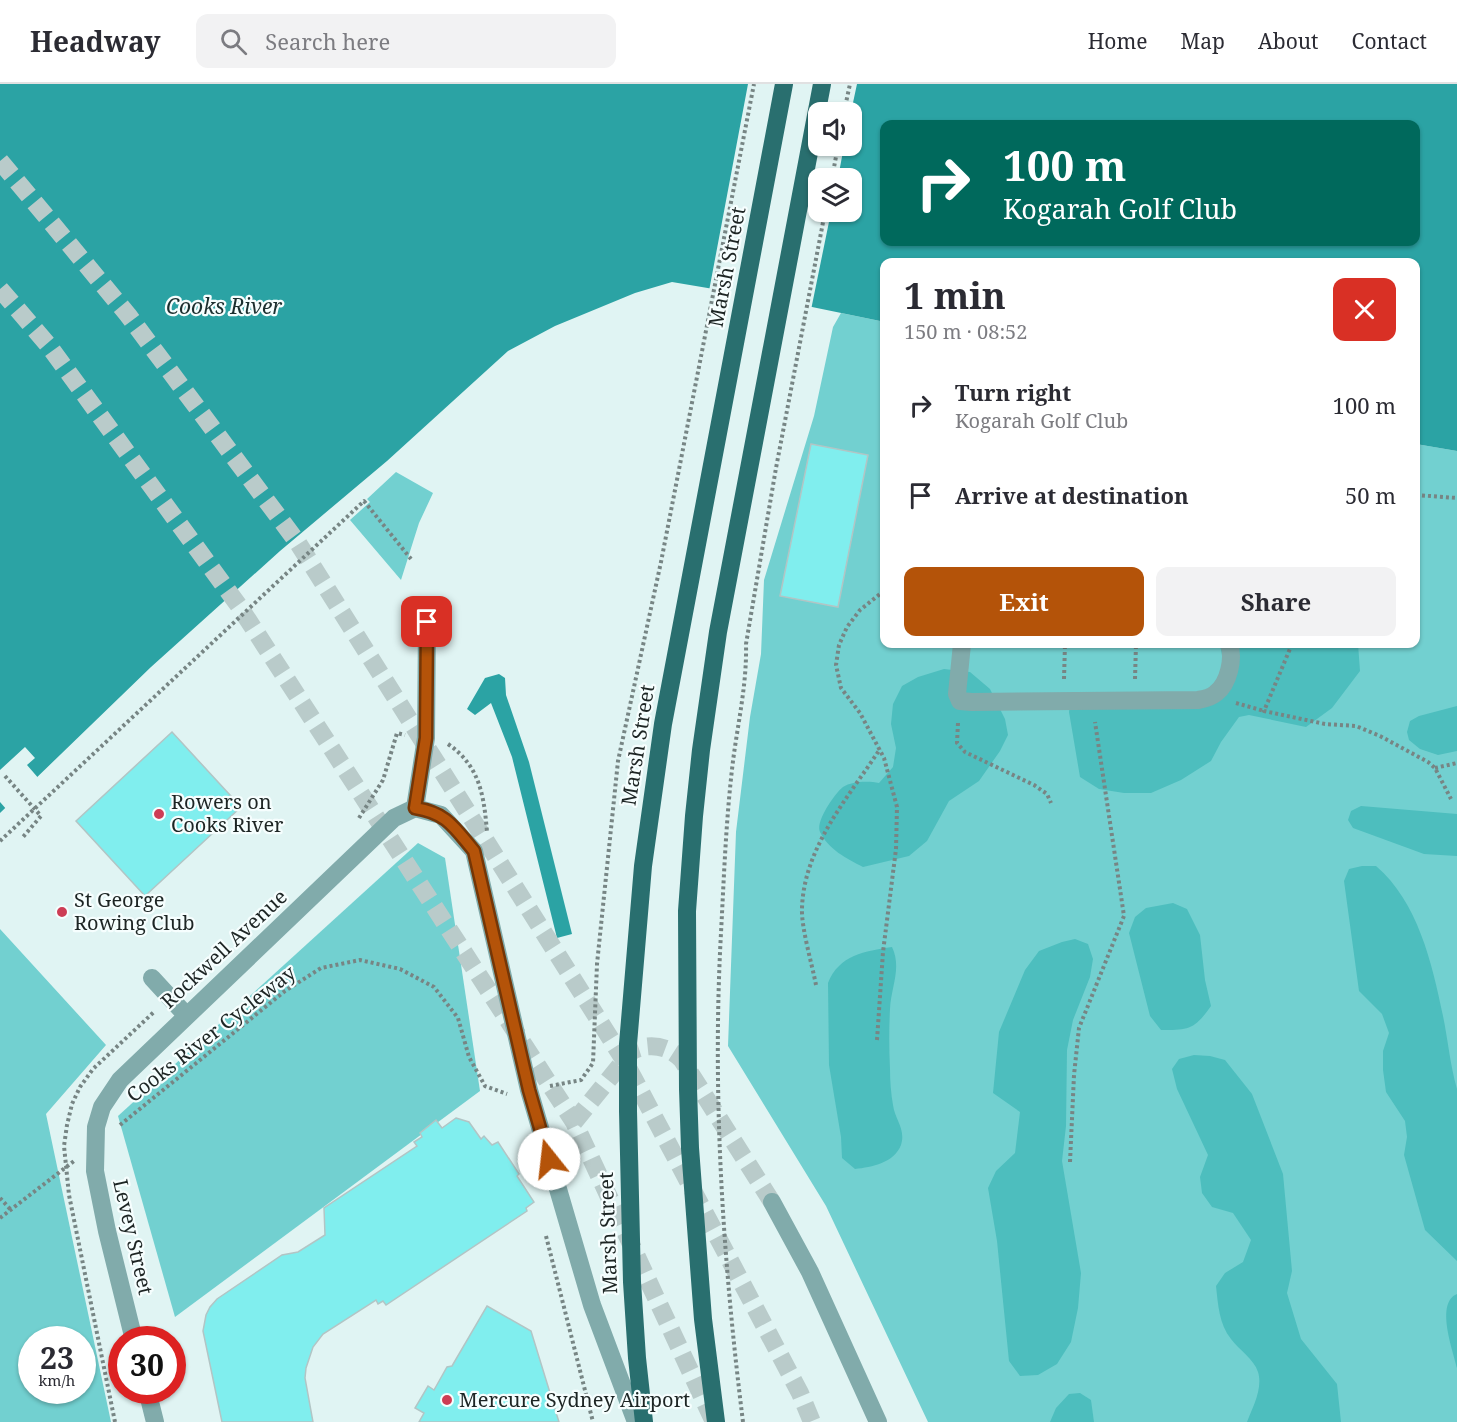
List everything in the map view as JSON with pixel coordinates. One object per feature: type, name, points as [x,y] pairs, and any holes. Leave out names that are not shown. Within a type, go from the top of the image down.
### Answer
[{"type":"main road","name":"Marsh Street","points":[[644,1422],[636,1347],[628,1186],[628,1044],[634,952],[663,724],[784,84]]},
{"type":"main road","points":[[716,1422],[703,1319],[690,1148],[687,911],[708,697],[721,612],[822,84]]},
{"type":"street","points":[[415,808],[426,738],[427,622]]},
{"type":"street","points":[[962,648],[957,694],[960,700],[972,702],[1198,700],[1216,694],[1224,683],[1230,666],[1230,648]]},
{"type":"street","name":"Rockwell Avenue","points":[[94,1144],[102,1107],[120,1080],[394,818],[415,808]]},
{"type":"street","name":"Marsh Street","points":[[415,808],[441,815],[474,851],[529,1090],[592,1305],[636,1422]]},
{"type":"street","points":[[152,978],[186,1015]]},
{"type":"street","name":"Levey Street","points":[[94,1144],[95,1171],[107,1231],[131,1326]]},
{"type":"street","points":[[772,1202],[810,1272],[878,1422]]},
{"type":"street","points":[[150,1404],[155,1422]]},
{"type":"path","points":[[546,1087],[581,1080],[593,1063],[597,964],[618,761],[661,562],[754,84]]},
{"type":"path","points":[[846,102],[850,84]]},
{"type":"path","points":[[743,1422],[734,1346],[718,1110],[717,1014],[726,836],[733,762],[747,668],[746,644],[776,468],[823,222]]},
{"type":"path","points":[[1420,495],[1457,498]]},
{"type":"path","points":[[0,841],[364,501],[411,559]]},
{"type":"path","points":[[877,1040],[883,952],[896,849],[897,807],[885,758],[860,713],[841,688],[836,665],[839,645],[847,627],[860,610],[880,594]]},
{"type":"path","points":[[1063,701],[1065,648]]},
{"type":"path","points":[[1135,701],[1136,648]]},
{"type":"path","points":[[1290,648],[1264,711],[1324,724],[1356,726],[1428,762],[1435,768],[1451,799]]},
{"type":"path","points":[[960,700],[957,743],[965,752],[1034,785],[1047,794],[1051,803]]},
{"type":"path","points":[[1070,1162],[1074,1075],[1079,1028],[1124,916],[1091,701]]},
{"type":"path","points":[[357,820],[383,780],[397,733],[445,742],[466,759],[481,790],[488,838]]},
{"type":"path","points":[[816,985],[802,910],[806,876],[817,846],[880,750]]},
{"type":"path","points":[[1435,768],[1457,763]]},
{"type":"path","points":[[5,776],[41,816],[23,837]]},
{"type":"path","name":"Cooks River Cycleway","points":[[0,1218],[128,1119],[168,1084],[285,991],[321,969],[360,960],[400,969],[434,987],[459,1018],[469,1057],[485,1086],[511,1095]]},
{"type":"path","points":[[115,1422],[65,1168],[66,1125],[80,1087],[93,1069],[205,965]]},
{"type":"path","points":[[0,1198],[11,1210]]},
{"type":"path","points":[[544,1228],[593,1422]]},
{"type":"shaded area","points":[[841,313],[880,321],[880,648],[1420,648],[1420,445],[1457,451],[1457,1422],[928,1422],[826,1206],[728,1046],[736,832],[750,717],[761,654],[764,580],[814,416],[833,327]]},
{"type":"shaded area","points":[[396,472],[433,493],[419,523],[401,580],[350,520],[370,502],[367,499]]},
{"type":"shaded area","points":[[1220,648],[1358,648],[1360,671],[1332,708],[1306,727],[1249,715],[1239,717],[1211,761],[1181,780],[1151,793],[1124,793],[1099,789],[1080,777],[1069,712],[1070,705],[1204,693],[1218,677],[1222,665]]},
{"type":"shaded area","points":[[944,669],[970,672],[990,689],[1005,719],[1008,735],[979,781],[949,801],[927,841],[909,856],[863,867],[838,853],[828,844],[820,832],[820,822],[831,801],[843,787],[861,782],[879,783],[893,767],[896,748],[891,724],[893,704],[902,686],[918,677]]},
{"type":"shaded area","points":[[1457,706],[1457,751],[1438,755],[1420,749],[1409,740],[1407,732],[1410,721],[1419,716]]},
{"type":"shaded area","points":[[1361,806],[1457,814],[1457,856],[1424,854],[1353,828],[1348,820],[1351,811]]},
{"type":"shaded area","points":[[418,843],[445,858],[480,1091],[175,1317],[118,1116]]},
{"type":"shaded area","points":[[1376,866],[1403,897],[1421,935],[1434,975],[1457,1089],[1457,1261],[1425,1230],[1404,1155],[1407,1137],[1405,1121],[1386,1092],[1383,1051],[1389,1033],[1382,1014],[1359,991],[1344,881],[1349,869]]},
{"type":"shaded area","points":[[1173,903],[1187,909],[1200,935],[1205,980],[1211,1006],[1200,1020],[1190,1027],[1161,1030],[1150,1016],[1129,933],[1135,917],[1146,908]]},
{"type":"shaded area","points":[[0,929],[106,1045],[46,1114],[91,1326],[18,1326],[18,1404],[96,1404],[96,1351],[111,1422],[0,1422]]},
{"type":"shaded area","points":[[1075,939],[1088,944],[1093,959],[1090,977],[1073,1020],[1067,1050],[1066,1126],[1062,1161],[1081,1273],[1078,1308],[1071,1342],[1057,1364],[1038,1375],[1020,1376],[1009,1361],[997,1241],[988,1188],[996,1171],[1015,1153],[1020,1112],[993,1093],[999,1032],[1025,970],[1039,951]]},
{"type":"shaded area","points":[[892,947],[896,970],[890,1009],[890,1083],[893,1105],[902,1134],[901,1145],[888,1160],[855,1169],[842,1158],[841,1137],[829,1065],[828,983],[839,966],[846,960],[872,950]]},
{"type":"shaded area","points":[[1194,1055],[1225,1060],[1252,1094],[1283,1174],[1292,1271],[1287,1293],[1301,1339],[1337,1384],[1341,1422],[1247,1422],[1258,1391],[1258,1372],[1224,1327],[1216,1286],[1225,1273],[1243,1262],[1251,1240],[1233,1213],[1212,1207],[1202,1193],[1200,1177],[1208,1155],[1177,1089],[1172,1069],[1179,1059]]},
{"type":"shaded area","points":[[1457,1294],[1457,1368],[1446,1317],[1447,1307]]},
{"type":"shaded area","points":[[1080,1393],[1091,1400],[1094,1422],[1050,1422],[1056,1408],[1069,1394]]},
{"type":"water","name":"Cooks River","points":[[0,84],[1457,84],[1457,451],[1420,445],[1420,258],[880,258],[880,321],[778,300],[672,282],[635,293],[555,326],[508,351],[387,461],[280,551],[151,667],[0,813]]},
{"type":"water","points":[[499,674],[505,678],[506,695],[529,762],[572,934],[557,938],[512,757],[491,703],[475,715],[467,709],[485,678]]},
{"type":"pier","points":[[748,84],[857,84],[853,102],[808,102],[808,156],[842,156],[840,168],[808,168],[808,222],[829,222],[811,310],[709,291]]},
{"type":"pier","points":[[25,747],[35,758],[27,765],[40,780],[7,810],[0,802],[0,770]]},
{"type":"building","points":[[811,444],[868,455],[838,607],[780,596]]},
{"type":"building","name":"Rowers on Cooks River","points":[[172,732],[241,807],[145,896],[76,821]]},
{"type":"building","points":[[456,1118],[469,1122],[481,1139],[484,1136],[492,1145],[498,1142],[534,1202],[526,1208],[527,1211],[386,1305],[383,1301],[378,1304],[376,1300],[323,1334],[313,1347],[306,1368],[305,1378],[313,1422],[222,1422],[203,1331],[210,1307],[217,1299],[282,1255],[298,1252],[325,1235],[324,1208],[417,1146],[414,1142],[422,1137],[420,1133],[436,1120],[442,1128]]},
{"type":"building","points":[[487,1306],[531,1331],[559,1422],[419,1422],[424,1413],[415,1408],[428,1386],[434,1390],[447,1367],[452,1366]]},
{"type":"tunnel","points":[[0,161],[128,315],[298,543],[624,1060],[800,1393],[812,1422]]},
{"type":"tunnel","points":[[0,289],[49,346],[239,606],[574,1122],[714,1422]]},
{"type":"tunnel","points":[[574,1122],[632,1051],[652,1046],[671,1051],[682,1060],[772,1202]]},
{"type":"place","name":"Rowers on Cooks River","points":[[159,814]]},
{"type":"place","name":"St George Rowing Club","points":[[62,912]]},
{"type":"place","name":"Mercure Sydney Airport","points":[[447,1400]]},
{"type":"route","points":[[427,622],[426,738],[415,808],[441,815],[474,851],[529,1090],[549,1159]]}]
